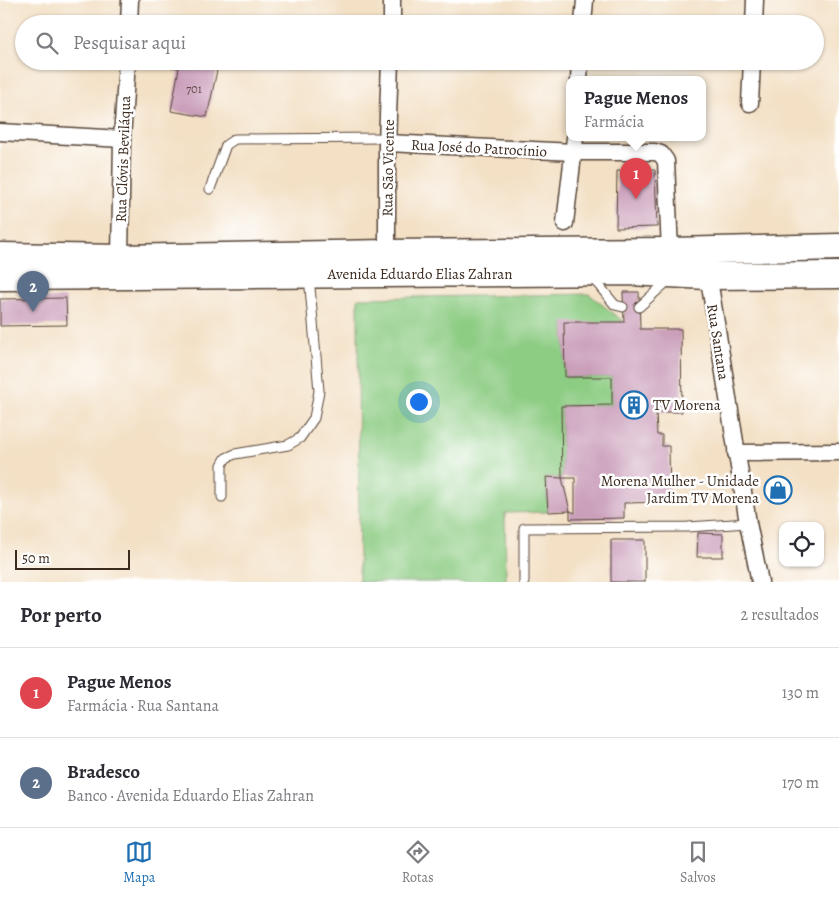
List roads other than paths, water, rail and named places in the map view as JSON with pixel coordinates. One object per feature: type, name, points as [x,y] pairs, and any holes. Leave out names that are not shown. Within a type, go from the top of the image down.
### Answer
[{"type":"main road","name":"Avenida Eduardo Elias Zahran","points":[[0,256],[387,264],[589,273],[630,272],[672,263],[706,250],[839,247]]},
{"type":"main road","name":"Avenida Eduardo Elias Zahran","points":[[0,277],[309,274],[387,264],[672,263],[708,276],[839,275]]},
{"type":"street","points":[[129,15],[130,0]]},
{"type":"street","points":[[392,0],[392,15]]},
{"type":"street","points":[[584,15],[585,0]]},
{"type":"street","points":[[755,15],[756,0]]},
{"type":"street","name":"Rua Clóvis Beviláqua","points":[[120,258],[122,139],[126,70]]},
{"type":"street","name":"Rua São Vicente","points":[[387,264],[387,140],[390,70]]},
{"type":"street","points":[[750,103],[752,70]]},
{"type":"street","points":[[0,132],[122,139]]},
{"type":"street","name":"Rua José do Patrocínio","points":[[387,140],[575,145],[661,154],[666,161],[672,263]]},
{"type":"street","points":[[565,223],[575,145]]},
{"type":"street","name":"Rua Santana","points":[[706,250],[708,276],[736,453],[760,582]]},
{"type":"street","points":[[736,453],[839,452]]},
{"type":"lane","points":[[210,189],[226,145],[235,139],[387,140]]},
{"type":"lane","points":[[639,307],[672,263]]},
{"type":"lane","points":[[589,273],[616,306],[623,307]]},
{"type":"lane","points":[[222,497],[222,464],[226,458],[235,454],[288,446],[300,438],[314,418],[319,392],[309,274]]},
{"type":"lane","points":[[524,582],[524,528],[688,527],[748,524]]},
{"type":"place","name":"Pague Menos","points":[[636,199]]},
{"type":"place","name":"Bradesco","points":[[33,312]]},
{"type":"place","name":"TV Morena","points":[[634,405]]},
{"type":"place","name":"Morena Mulher - Unidade Jardim TV Morena","points":[[778,490]]}]
